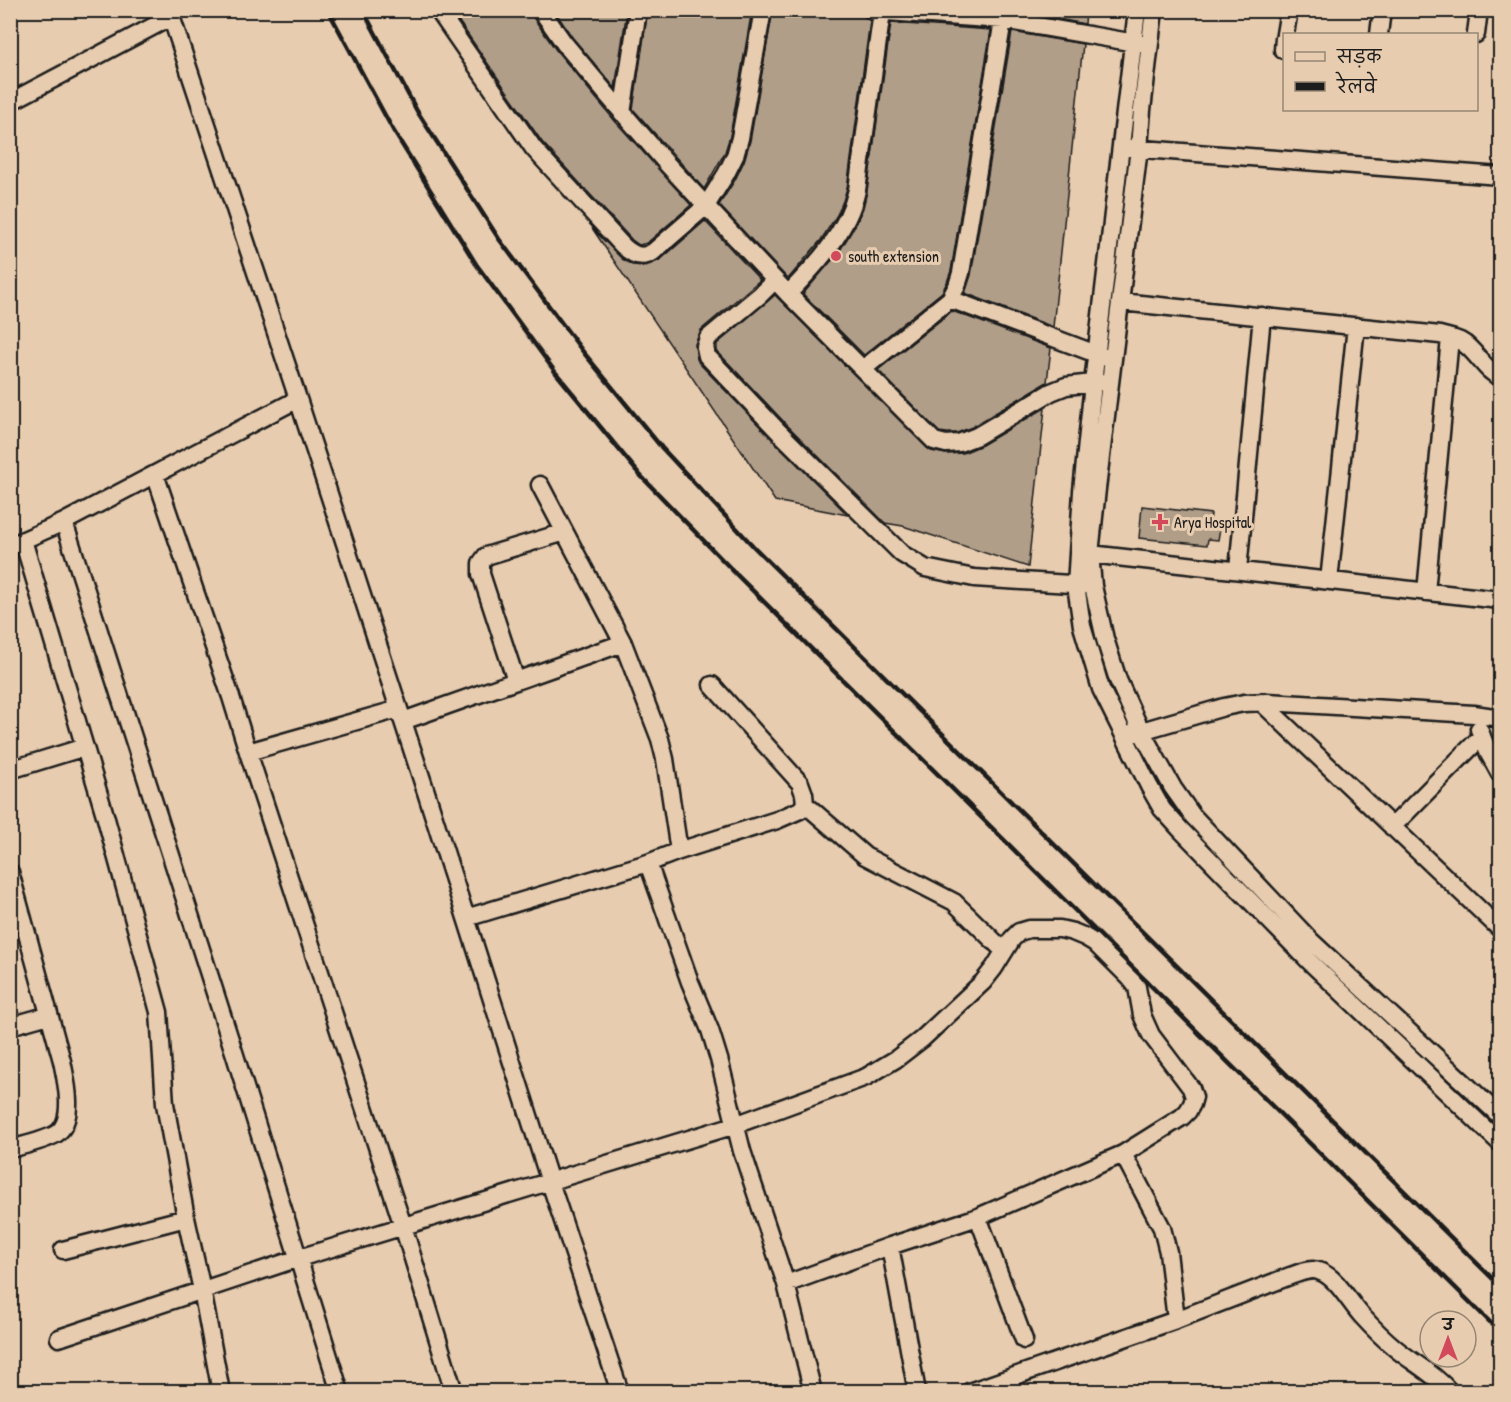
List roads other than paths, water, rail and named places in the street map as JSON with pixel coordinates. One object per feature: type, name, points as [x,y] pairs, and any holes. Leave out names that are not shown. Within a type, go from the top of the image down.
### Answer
[{"type":"street","points":[[438,10],[534,149],[630,252],[638,256],[647,256],[653,252],[706,206],[726,174],[735,156],[740,138],[763,10]]},
{"type":"street","points":[[541,10],[564,43],[622,113],[706,206],[788,294],[934,441],[946,444],[959,443],[977,436],[1051,392],[1066,386],[1111,380]]},
{"type":"street","points":[[622,113],[638,10]]},
{"type":"street","points":[[1137,10],[1141,44],[1142,110],[1139,148],[1090,554],[1093,586],[1105,639],[1115,670],[1141,731],[1173,788],[1192,815],[1311,941],[1500,1116]]},
{"type":"street","points":[[1154,10],[1141,44],[1120,147],[1082,491],[1076,585],[1082,626],[1091,659],[1101,689],[1162,809],[1311,963],[1500,1143]]},
{"type":"street","points":[[1285,33],[1289,10]]},
{"type":"street","points":[[1379,33],[1382,10]]},
{"type":"street","points":[[1476,33],[1479,10]]},
{"type":"street","points":[[788,294],[830,246],[854,204],[877,11],[1002,20],[1141,44]]},
{"type":"street","points":[[10,102],[170,14],[298,399],[550,1182],[620,1392]]},
{"type":"street","points":[[863,369],[950,299],[957,286],[1002,20]]},
{"type":"street","points":[[1120,147],[1500,176]]},
{"type":"street","points":[[775,280],[708,338],[705,347],[707,356],[902,554],[926,568],[974,578],[1093,586]]},
{"type":"street","points":[[950,299],[1114,360]]},
{"type":"street","points":[[1121,302],[1440,335],[1459,340],[1474,352],[1495,375],[1500,377]]},
{"type":"street","points":[[1239,570],[1262,316]]},
{"type":"street","points":[[1329,581],[1356,326]]},
{"type":"street","points":[[1426,592],[1450,338]]},
{"type":"street","points":[[221,1392],[165,1104],[159,1012],[85,747],[17,543],[64,522],[298,399]]},
{"type":"street","points":[[155,474],[231,697],[403,1226],[454,1392]]},
{"type":"street","points":[[540,485],[623,643],[665,759],[679,851]]},
{"type":"street","points":[[64,522],[340,1392]]},
{"type":"street","points":[[516,681],[481,574],[481,563],[486,556],[565,532]]},
{"type":"street","points":[[1090,554],[1500,600]]},
{"type":"street","points":[[248,752],[401,715],[516,681],[623,643]]},
{"type":"street","points":[[712,685],[800,783],[805,804],[865,856],[954,902],[1004,951]]},
{"type":"street","points":[[1124,736],[1224,707],[1261,702],[1474,714],[1500,718]]},
{"type":"street","points":[[1261,702],[1500,929]]},
{"type":"street","points":[[1474,714],[1489,754],[1500,774]]},
{"type":"street","points":[[1392,826],[1482,736]]},
{"type":"street","points":[[10,770],[85,747]]},
{"type":"street","points":[[466,918],[777,820],[800,810],[805,804]]},
{"type":"street","points":[[648,862],[719,1059],[742,1151],[786,1284],[813,1392]]},
{"type":"street","points":[[10,872],[66,1079],[67,1114],[63,1127],[56,1134],[10,1149]]},
{"type":"street","points":[[59,1338],[299,1258],[735,1125],[866,1077],[896,1059],[922,1039],[983,982],[1019,932],[1029,929],[1060,929],[1073,932],[1095,944],[1130,978],[1137,987],[1142,1015],[1148,1029],[1191,1088],[1194,1097],[1192,1104],[1182,1117],[1123,1154],[978,1216],[786,1284]]},
{"type":"street","points":[[10,1026],[49,1015]]},
{"type":"street","points":[[1123,1154],[1162,1228],[1168,1252],[1176,1320]]},
{"type":"street","points":[[978,1216],[1024,1340]]},
{"type":"street","points":[[63,1250],[186,1218]]},
{"type":"street","points":[[890,1246],[917,1392]]},
{"type":"street","points":[[969,1392],[1176,1320],[1304,1271],[1320,1271],[1331,1279],[1380,1334],[1450,1392]]},
{"type":"railway","points":[[328,10],[393,130],[476,264],[556,373],[640,475],[739,577],[1500,1332]]},
{"type":"railway","points":[[363,10],[417,111],[499,239],[584,353],[662,448],[755,548],[1500,1286]]},
{"type":"place","name":"south extension","points":[[836,256]]},
{"type":"place","name":"Arya Hospital","points":[[1160,522]]}]
